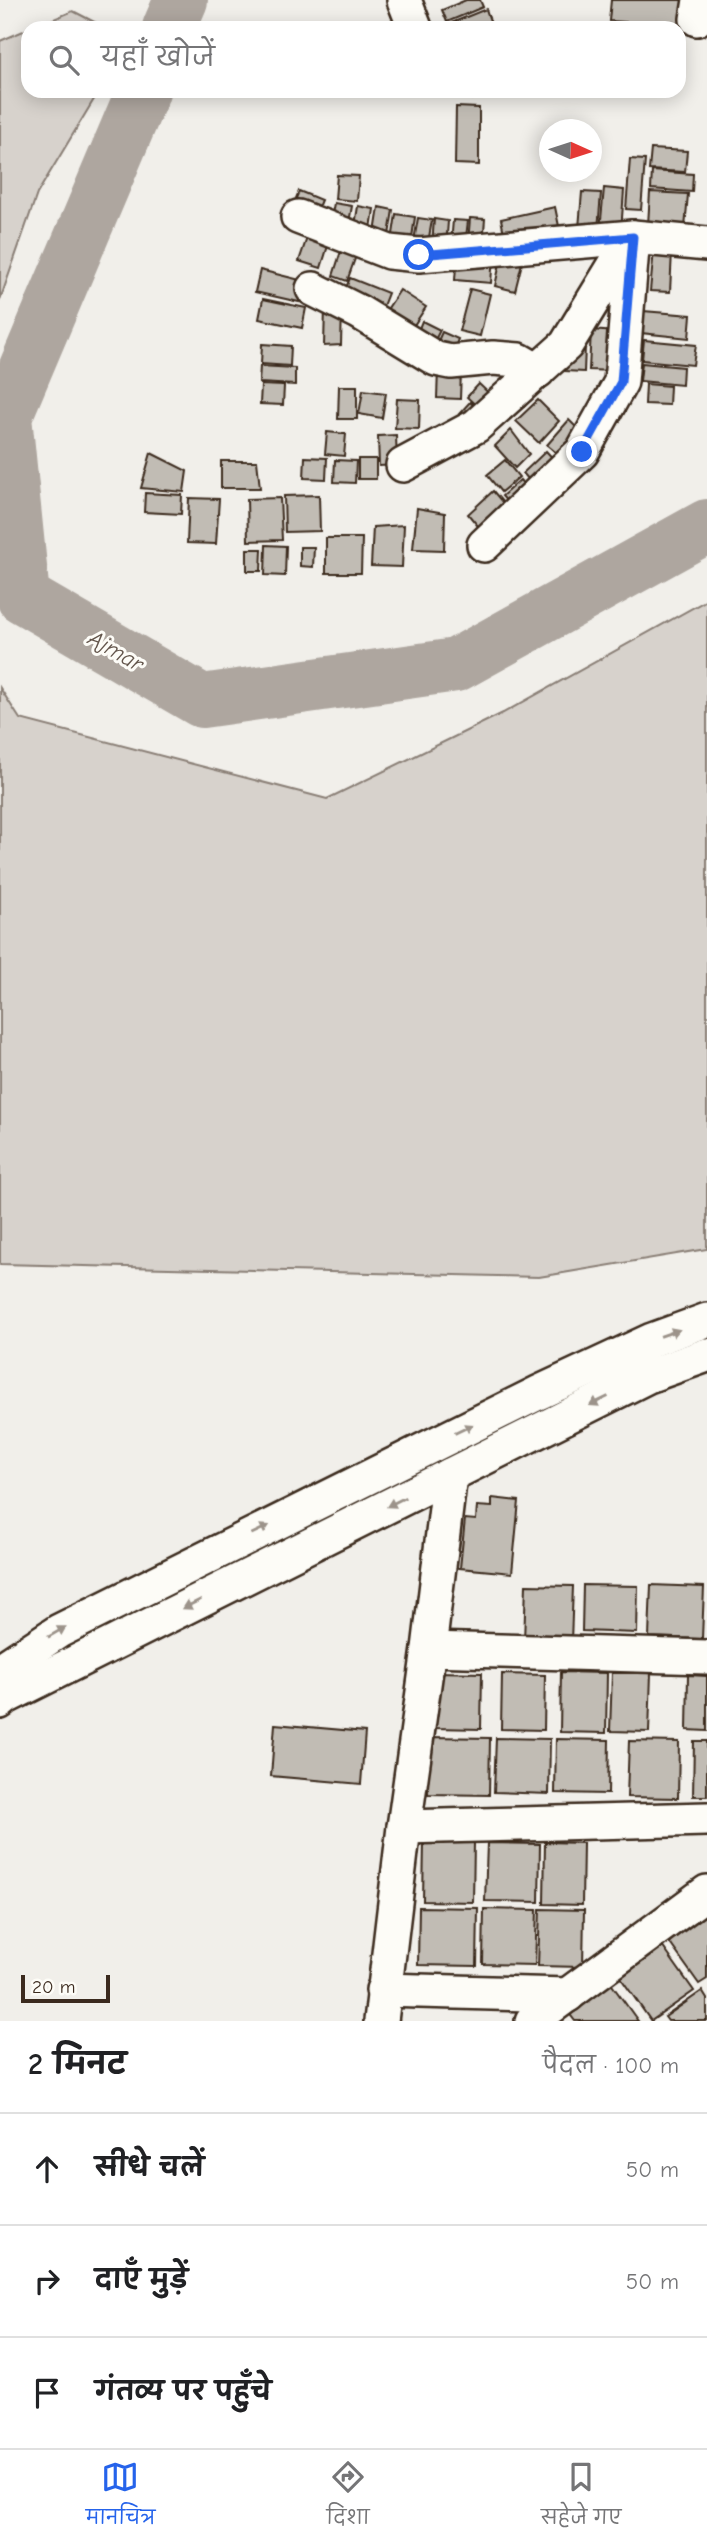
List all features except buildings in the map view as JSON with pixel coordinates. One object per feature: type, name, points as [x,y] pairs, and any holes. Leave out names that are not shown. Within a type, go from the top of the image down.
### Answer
[{"type":"street","points":[[404,0],[412,21]]},
{"type":"street","points":[[298,217],[388,252],[419,255],[633,237],[707,244]]},
{"type":"street","points":[[402,464],[476,426],[566,345],[633,237]]},
{"type":"street","points":[[484,545],[582,452],[621,382],[633,237]]},
{"type":"street","points":[[313,289],[359,312],[436,359],[451,362],[494,358],[519,360],[538,371]]},
{"type":"street","points":[[0,1670],[59,1630],[365,1478],[652,1340],[707,1320]]},
{"type":"street","points":[[0,1702],[648,1376],[707,1355]]},
{"type":"street","points":[[450,1475],[382,2006],[568,1995]]},
{"type":"street","points":[[429,1650],[707,1657]]},
{"type":"street","points":[[404,1827],[707,1819]]},
{"type":"street","points":[[532,2021],[707,1892]]},
{"type":"shaded area","points":[[73,11],[92,21],[49,21]]},
{"type":"shaded area","points":[[21,32],[21,98],[95,98],[37,194],[0,300],[0,41]]},
{"type":"shaded area","points":[[707,600],[707,1249],[539,1277],[0,1264],[0,688],[20,719],[327,799],[503,713]]},
{"type":"waterway","name":"Ajmar","points":[[172,21],[181,0]]},
{"type":"waterway","name":"Ajmar","points":[[140,98],[5,417],[23,597],[202,701],[456,665],[707,526]]},
{"type":"route","points":[[419,255],[633,237],[621,382],[582,452]]}]
